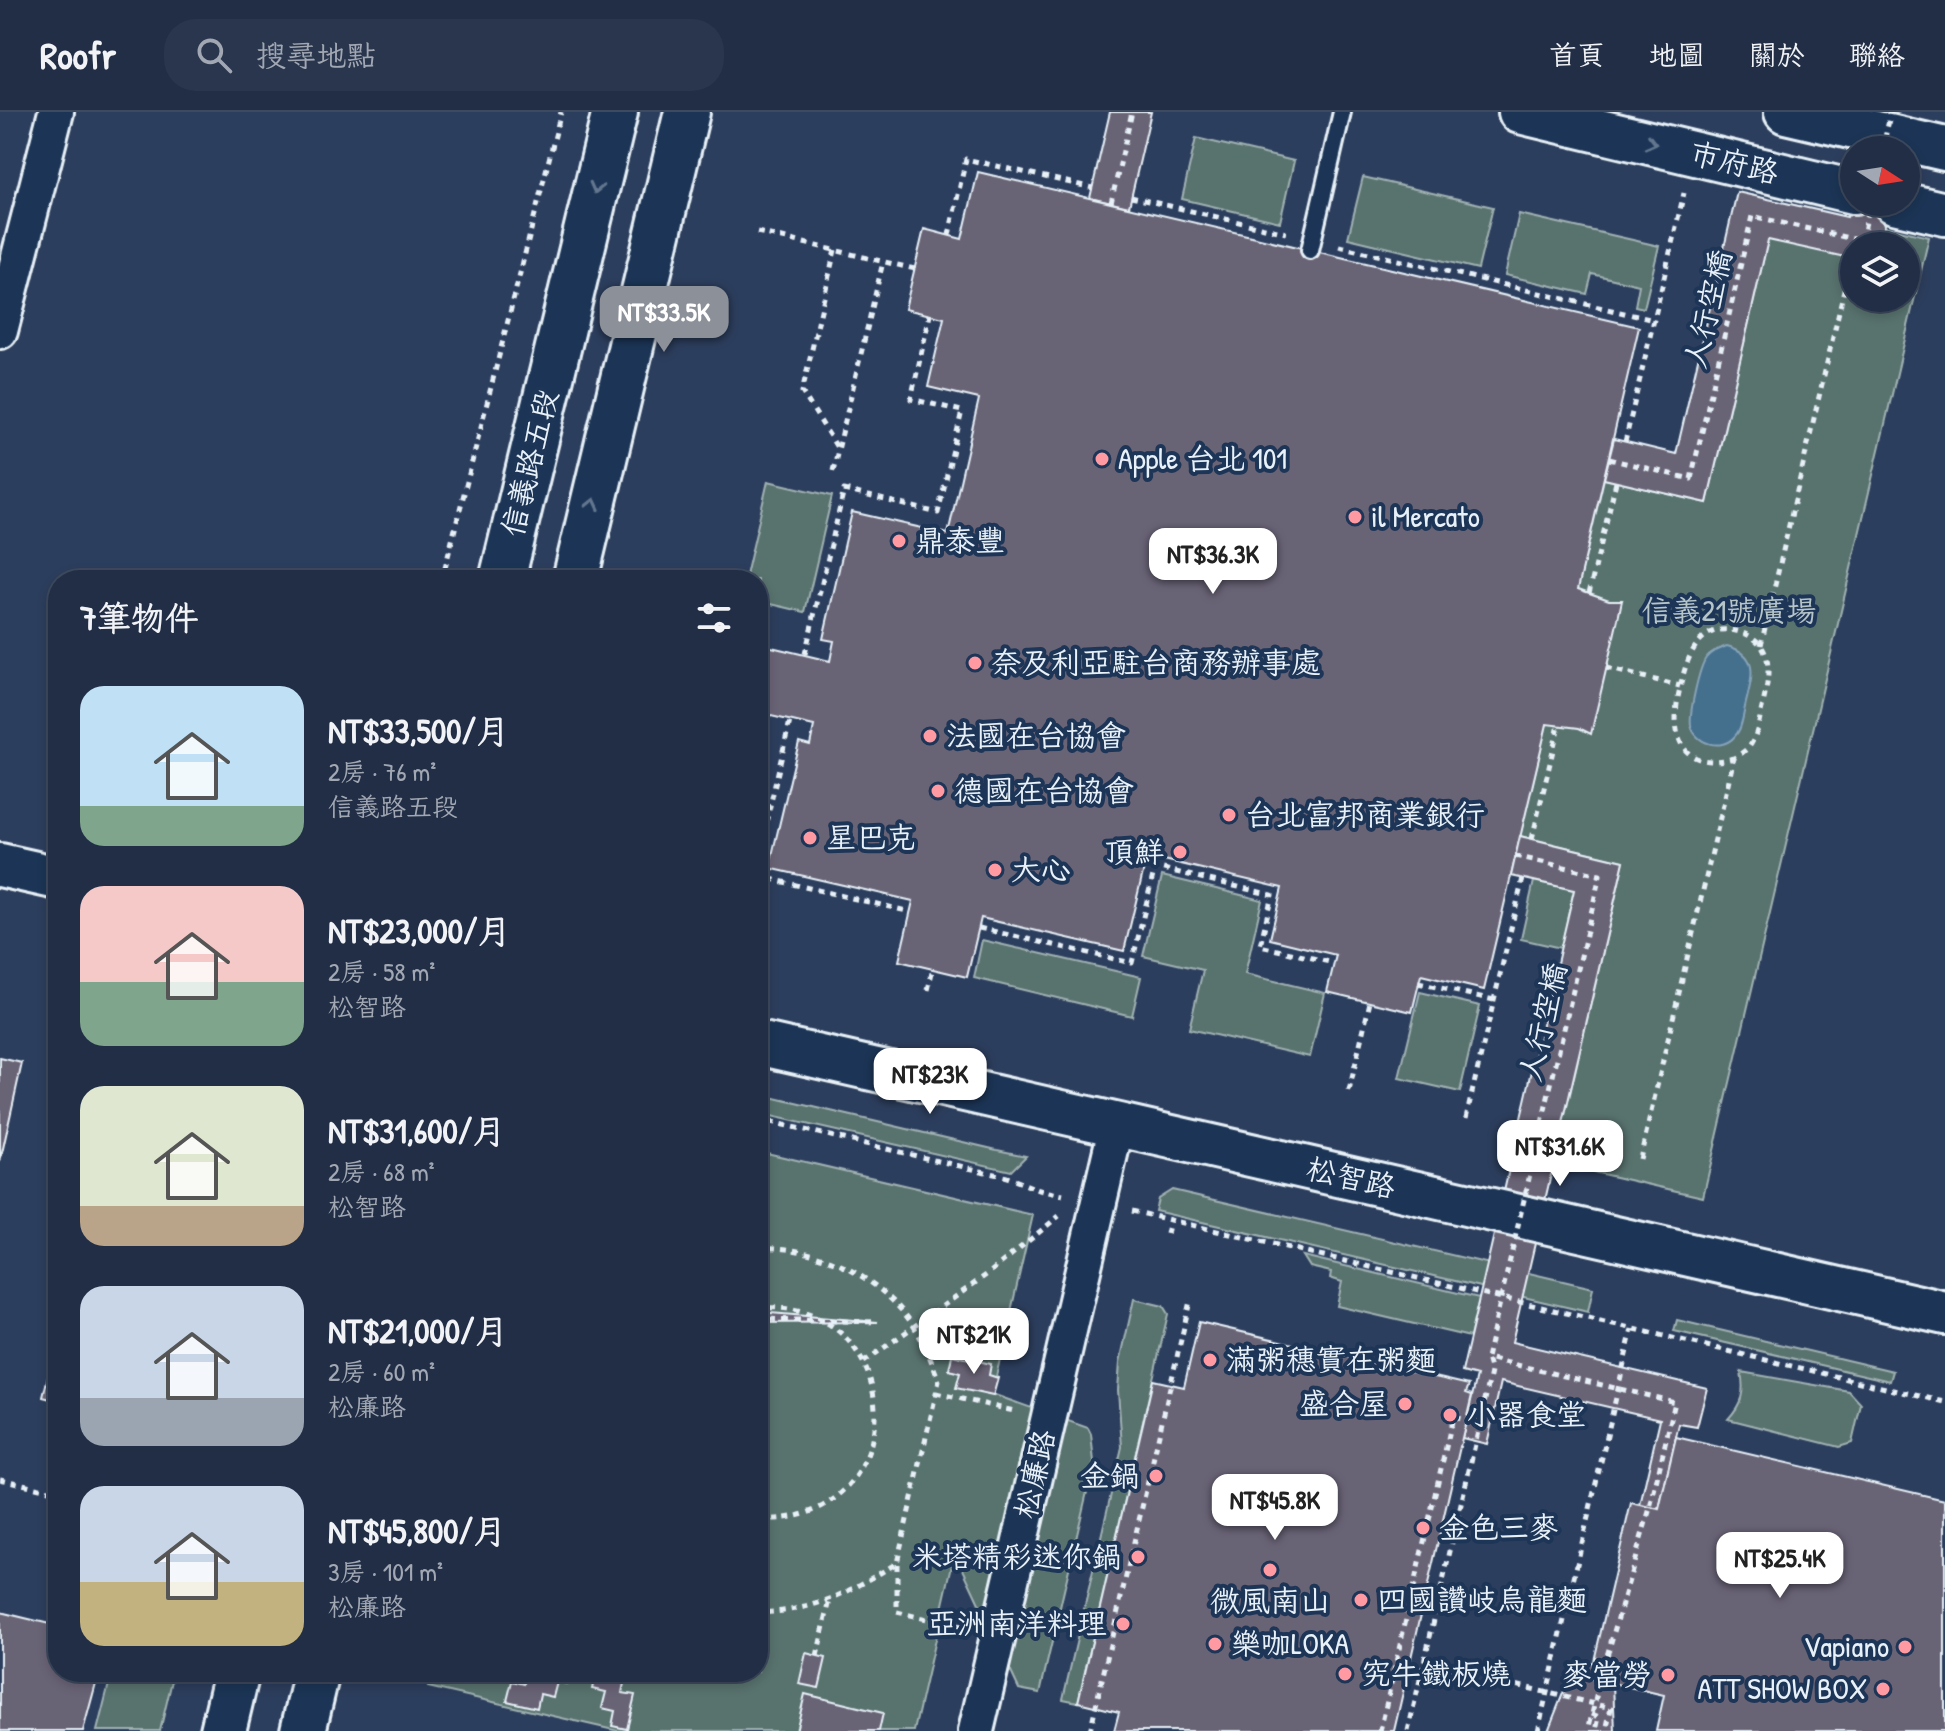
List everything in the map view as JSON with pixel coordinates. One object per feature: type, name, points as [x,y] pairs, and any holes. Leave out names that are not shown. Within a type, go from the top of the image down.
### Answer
[{"type":"main road","name":"信義路五段","points":[[504,570],[615,112]]},
{"type":"main road","points":[[577,570],[687,112]]},
{"type":"main road","points":[[223,1731],[235,1682]]},
{"type":"main road","points":[[303,1731],[315,1682]]},
{"type":"street","points":[[0,331],[56,112]]},
{"type":"street","name":"市府路","points":[[1520,112],[1840,189]]},
{"type":"street","name":"市府路","points":[[1786,112],[1945,149]]},
{"type":"street","points":[[1920,208],[1945,214]]},
{"type":"street","points":[[0,865],[48,876]]},
{"type":"street","name":"松智路","points":[[768,1045],[1945,1313]]},
{"type":"street","name":"松廉路","points":[[976,1731],[1117,1124]]},
{"type":"lane","points":[[1311,245],[1342,112]]},
{"type":"path","points":[[445,570],[561,112]]},
{"type":"path","points":[[1111,203],[1132,112]]},
{"type":"path","points":[[1885,136],[1891,112]]},
{"type":"path","points":[[949,235],[966,159],[1093,188]]},
{"type":"path","points":[[1625,442],[1686,184]]},
{"type":"path","points":[[1131,197],[1311,245],[1654,320]]},
{"type":"path","name":"人行空橋","points":[[1609,459],[1691,479],[1752,216],[1862,241],[1867,216]]},
{"type":"path","points":[[757,232],[915,269]]},
{"type":"path","points":[[835,250],[802,392],[838,450]]},
{"type":"path","points":[[833,471],[883,262]]},
{"type":"path","points":[[1761,645],[1840,307]]},
{"type":"path","points":[[805,654],[844,490],[938,513],[962,411],[911,399],[930,315]]},
{"type":"path","points":[[1589,593],[1616,482]]},
{"type":"path","points":[[1728,629],[1746,633],[1761,645],[1769,663],[1766,693],[1757,731],[1749,747],[1734,758],[1716,763],[1697,758],[1682,746],[1674,729],[1680,686],[1686,660],[1694,645],[1709,633],[1728,629]]},
{"type":"path","points":[[1606,668],[1680,686]]},
{"type":"path","points":[[768,814],[790,721]]},
{"type":"path","points":[[1532,839],[1559,725]]},
{"type":"path","points":[[1640,1159],[1734,758]]},
{"type":"path","name":"人行空橋","points":[[1408,1731],[1491,1372],[1487,1358],[1600,875],[1515,856]]},
{"type":"path","points":[[979,928],[1132,963],[1155,867],[1272,895],[1260,946],[1334,963]]},
{"type":"path","points":[[768,878],[911,912]]},
{"type":"path","points":[[1466,1118],[1523,878]]},
{"type":"path","points":[[928,990],[933,968]]},
{"type":"path","points":[[1418,983],[1494,1000]]},
{"type":"path","points":[[1349,1091],[1370,1002]]},
{"type":"path","points":[[768,1121],[1007,1177],[1039,1190],[1945,1402]]},
{"type":"path","points":[[864,1362],[989,1273],[1066,1211]]},
{"type":"path","points":[[1167,1234],[1170,1220]]},
{"type":"path","points":[[768,1249],[796,1250],[849,1269],[873,1284],[895,1303],[913,1325],[928,1352],[939,1381],[897,1563],[897,1612],[968,1629]]},
{"type":"path","points":[[1090,1731],[1190,1301]]},
{"type":"path","points":[[768,1308],[804,1312],[822,1320],[848,1341],[864,1362],[874,1387],[877,1414],[873,1440],[864,1465],[848,1487],[827,1504],[803,1515],[768,1520]]},
{"type":"path","points":[[768,1319],[878,1322]]},
{"type":"path","points":[[1538,1731],[1632,1329]]},
{"type":"path","points":[[1487,1358],[1675,1402],[1650,1508],[1588,1731]]},
{"type":"path","points":[[958,1398],[960,1389]]},
{"type":"path","points":[[936,1393],[1018,1412]]},
{"type":"path","points":[[1380,1731],[1453,1417],[1480,1423]]},
{"type":"path","points":[[0,1479],[48,1490]]},
{"type":"path","points":[[768,1612],[790,1611],[830,1600],[897,1563]]},
{"type":"path","points":[[817,1656],[830,1600]]},
{"type":"path","points":[[1424,1663],[1611,1708],[1606,1731]]},
{"type":"path","points":[[1592,1714],[1599,1717],[1596,1731]]},
{"type":"green space","points":[[1196,138],[1294,161],[1280,222],[1182,199]]},
{"type":"green space","points":[[1363,177],[1493,207],[1478,269],[1348,238]]},
{"type":"green space","name":"信義21號廣場","points":[[1777,201],[1908,232],[1840,232],[1840,312],[1911,312],[1703,1197],[1554,1163],[1624,861],[1520,836],[1547,724],[1622,600],[1609,600],[1578,589],[1604,479],[1707,503]]},
{"type":"green space","points":[[1519,214],[1659,246],[1644,308],[1635,306],[1639,285],[1592,274],[1587,294],[1505,275]]},
{"type":"green space","name":"信義21號廣場","points":[[1920,235],[1929,237],[1920,275]]},
{"type":"green space","points":[[768,481],[832,496],[805,612],[768,603],[768,570],[747,570]]},
{"type":"green space","points":[[1162,876],[1262,900],[1245,974],[1325,993],[1310,1057],[1189,1029],[1203,970],[1143,956]]},
{"type":"green space","points":[[1534,881],[1574,890],[1561,948],[1521,939]]},
{"type":"green space","points":[[982,940],[1141,977],[1132,1016],[974,978]]},
{"type":"green space","points":[[1420,992],[1480,1006],[1460,1092],[1399,1078]]},
{"type":"green space","points":[[768,1096],[1026,1156],[1011,1171],[768,1115]]},
{"type":"green space","points":[[768,1153],[1033,1215],[992,1394],[1088,1428],[1094,1462],[1040,1693],[1019,1689],[955,1552],[914,1731],[618,1731],[428,1687],[429,1682],[768,1682]]},
{"type":"green space","points":[[1172,1190],[1593,1288],[1588,1312],[1155,1211],[1158,1199]]},
{"type":"green space","points":[[1303,1256],[1479,1298],[1470,1337],[1337,1306],[1342,1282],[1330,1278],[1331,1272],[1310,1267]]},
{"type":"green space","points":[[1134,1299],[1163,1306],[1168,1314],[1078,1702],[1063,1699],[1122,1447],[1118,1390],[1120,1362]]},
{"type":"green space","points":[[1677,1320],[1893,1371],[1890,1381],[1674,1331]]},
{"type":"green space","points":[[1741,1372],[1849,1391],[1861,1404],[1852,1443],[1839,1447],[1728,1419],[1741,1397]]},
{"type":"green space","points":[[109,1682],[172,1682],[160,1731],[97,1731]]},
{"type":"water","points":[[1727,646],[1738,650],[1750,662],[1750,687],[1737,733],[1730,741],[1716,745],[1703,741],[1694,732],[1691,725],[1693,701],[1706,658]]},
{"type":"building","points":[[1110,112],[1151,112],[1129,207],[1090,198]]},
{"type":"building","points":[[978,172],[1639,327],[1578,589],[1609,600],[1622,600],[1618,619],[1591,734],[1579,728],[1547,724],[1484,990],[1421,975],[1412,1012],[1327,992],[1336,955],[1270,939],[1282,888],[1147,856],[1124,951],[981,918],[967,977],[899,961],[913,901],[769,868],[799,742],[810,745],[814,726],[768,715],[768,646],[830,661],[834,641],[823,639],[852,512],[948,534],[979,399],[928,387],[944,318],[905,309],[924,229],[962,239]]},
{"type":"building","points":[[1737,192],[1847,217],[1887,216],[1883,232],[1840,232],[1840,256],[1768,240],[1707,503],[1604,479],[1614,439],[1676,454]]},
{"type":"building","points":[[1520,836],[1624,861],[1512,1342],[1707,1388],[1697,1427],[1679,1424],[1659,1509],[1640,1505],[1660,1419],[1501,1382],[1487,1444],[1462,1438],[1477,1376],[1462,1372],[1574,890],[1511,876]]},
{"type":"building","points":[[0,1058],[22,1063],[0,1162]]},
{"type":"building","points":[[768,1313],[878,1322],[768,1323]]},
{"type":"building","name":"微風南山","points":[[1199,1322],[1469,1385],[1466,1393],[1472,1395],[1394,1731],[1114,1731],[1119,1712],[1078,1702],[1153,1380],[1184,1387]]},
{"type":"building","points":[[952,1355],[991,1364],[989,1375],[998,1378],[993,1396],[956,1388],[960,1373],[949,1370]]},
{"type":"building","points":[[48,1376],[48,1398],[43,1397]]},
{"type":"building","points":[[1676,1437],[1945,1500],[1945,1731],[1656,1731],[1664,1695],[1590,1678],[1631,1503],[1659,1509]]},
{"type":"building","points":[[0,1612],[48,1624],[48,1682],[96,1682],[83,1731],[0,1731]]},
{"type":"building","points":[[806,1653],[826,1658],[819,1688],[799,1684]]},
{"type":"building","points":[[1594,1661],[1590,1678],[1613,1683],[1615,1731],[1548,1731],[1574,1675]]},
{"type":"building","points":[[512,1682],[557,1682],[553,1697],[540,1694],[537,1708],[507,1701]]},
{"type":"building","points":[[594,1682],[624,1682],[622,1693],[635,1695],[627,1729],[612,1726],[615,1711],[602,1708],[606,1692],[592,1689]]},
{"type":"building","points":[[805,1694],[883,1713],[879,1731],[796,1731]]},
{"type":"place","name":"Apple 台北 101","points":[[1102,459]]},
{"type":"place","name":"il Mercato","points":[[1355,517]]},
{"type":"place","name":"鼎泰豐","points":[[899,541]]},
{"type":"place","name":"奈及利亞駐台商務辦事處","points":[[975,663]]},
{"type":"place","name":"法國在台協會","points":[[930,736]]},
{"type":"place","name":"德國在台協會","points":[[938,791]]},
{"type":"place","name":"台北富邦商業銀行","points":[[1229,815]]},
{"type":"place","name":"星巴克","points":[[810,838]]},
{"type":"place","name":"頂鮮","points":[[1180,852]]},
{"type":"place","name":"大心","points":[[995,870]]},
{"type":"place","name":"滿粥穗實在粥麵","points":[[1210,1360]]},
{"type":"place","name":"盛合屋","points":[[1405,1404]]},
{"type":"place","name":"小器食堂","points":[[1450,1415]]},
{"type":"place","name":"金鍋","points":[[1156,1476]]},
{"type":"place","name":"金色三麥","points":[[1423,1528]]},
{"type":"place","name":"米塔精彩迷你鍋","points":[[1138,1557]]},
{"type":"place","name":"微風南山","points":[[1270,1570]]},
{"type":"place","name":"四國讚岐烏龍麵","points":[[1361,1600]]},
{"type":"place","name":"亞洲南洋料理","points":[[1123,1624]]},
{"type":"place","name":"樂咖LOKA","points":[[1215,1644]]},
{"type":"place","name":"Vapiano","points":[[1905,1647]]},
{"type":"place","name":"究牛鐵板燒","points":[[1345,1674]]},
{"type":"place","name":"麥當勞","points":[[1668,1675]]},
{"type":"place","name":"ATT SHOW BOX","points":[[1883,1689]]}]
